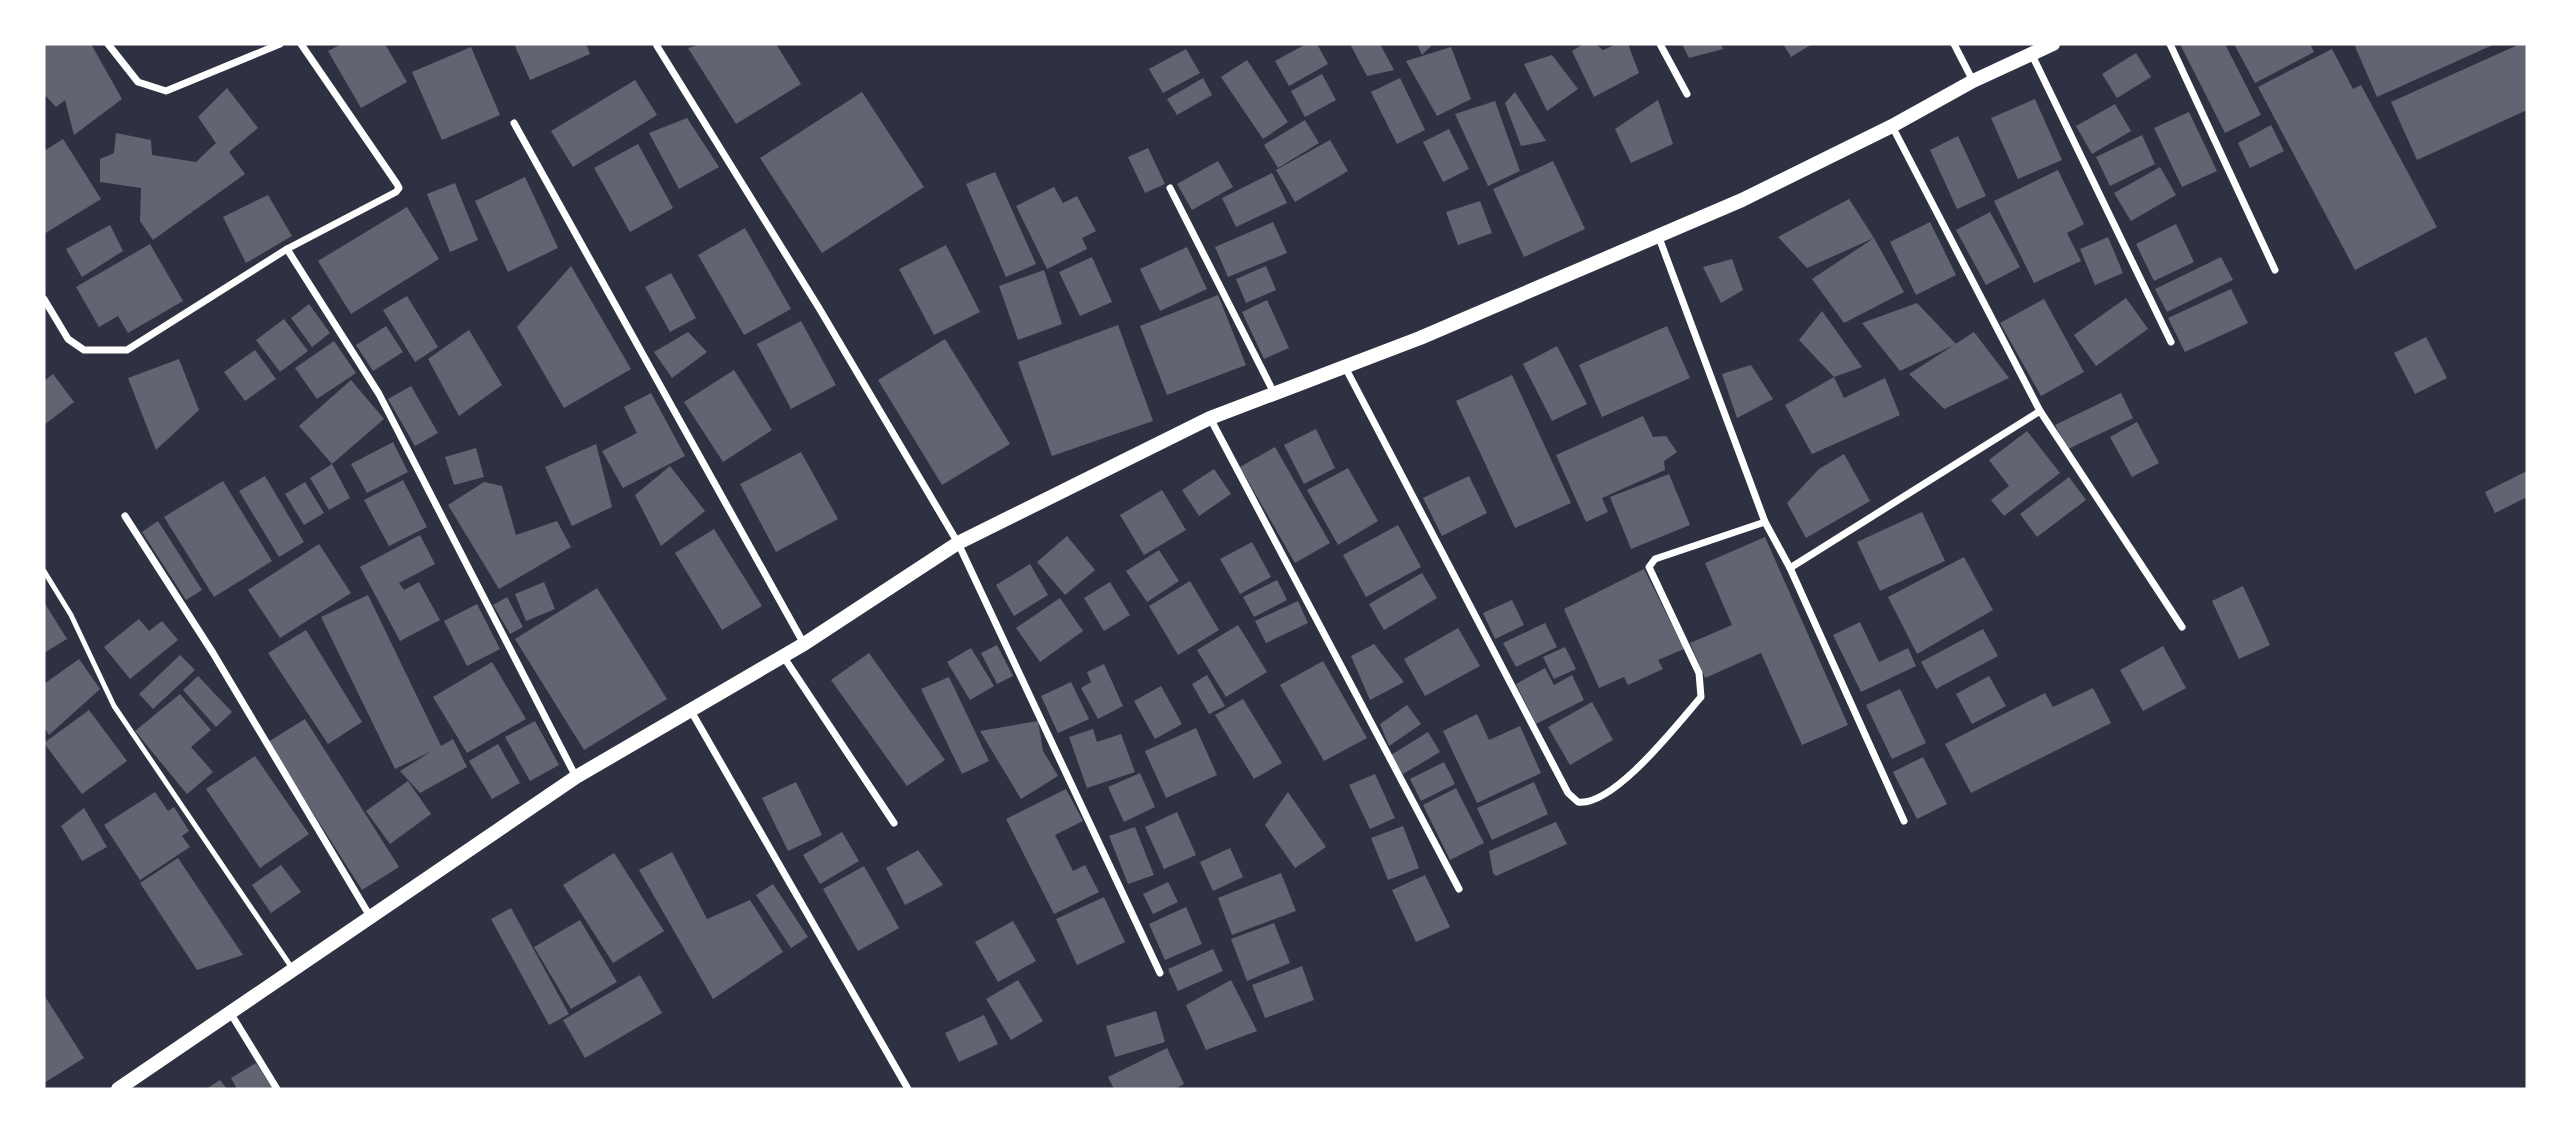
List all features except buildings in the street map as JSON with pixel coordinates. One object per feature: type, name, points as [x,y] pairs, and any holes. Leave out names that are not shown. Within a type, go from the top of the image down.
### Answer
[{"type":"main road","points":[[118,1089],[576,777],[804,643],[958,543],[1210,418],[1478,313],[1742,200],[1892,126],[1973,81],[2053,44]]},
{"type":"street","points":[[108,44],[138,82],[166,92],[280,44]]},
{"type":"street","points":[[44,299],[68,340],[84,350],[127,350],[287,249],[399,188],[301,44]]},
{"type":"street","points":[[1660,44],[1687,94]]},
{"type":"street","points":[[1954,44],[1973,81]]},
{"type":"street","points":[[2170,44],[2275,270]]},
{"type":"street","points":[[657,46],[819,308],[958,543],[1160,973]]},
{"type":"street","points":[[2032,55],[2171,342]]},
{"type":"street","points":[[514,123],[804,643]]},
{"type":"street","points":[[1892,126],[2040,411],[2182,627]]},
{"type":"street","points":[[1170,188],[1274,393]]},
{"type":"street","points":[[1658,235],[1765,522],[1790,568],[1904,821]]},
{"type":"street","points":[[287,249],[379,394],[576,777]]},
{"type":"street","points":[[1345,367],[1568,793],[1578,802],[1600,796],[1636,771],[1702,697],[1699,673],[1649,567],[1655,559],[1765,522]]},
{"type":"street","points":[[1790,568],[2040,411]]},
{"type":"street","points":[[1210,418],[1459,889]]},
{"type":"street","points":[[125,516],[214,653],[372,918]]},
{"type":"street","points":[[783,655],[894,823]]},
{"type":"street","points":[[691,710],[908,1089]]},
{"type":"street","points":[[231,1014],[277,1089]]},
{"type":"lane","points":[[44,571],[71,615],[114,706],[293,971]]}]
